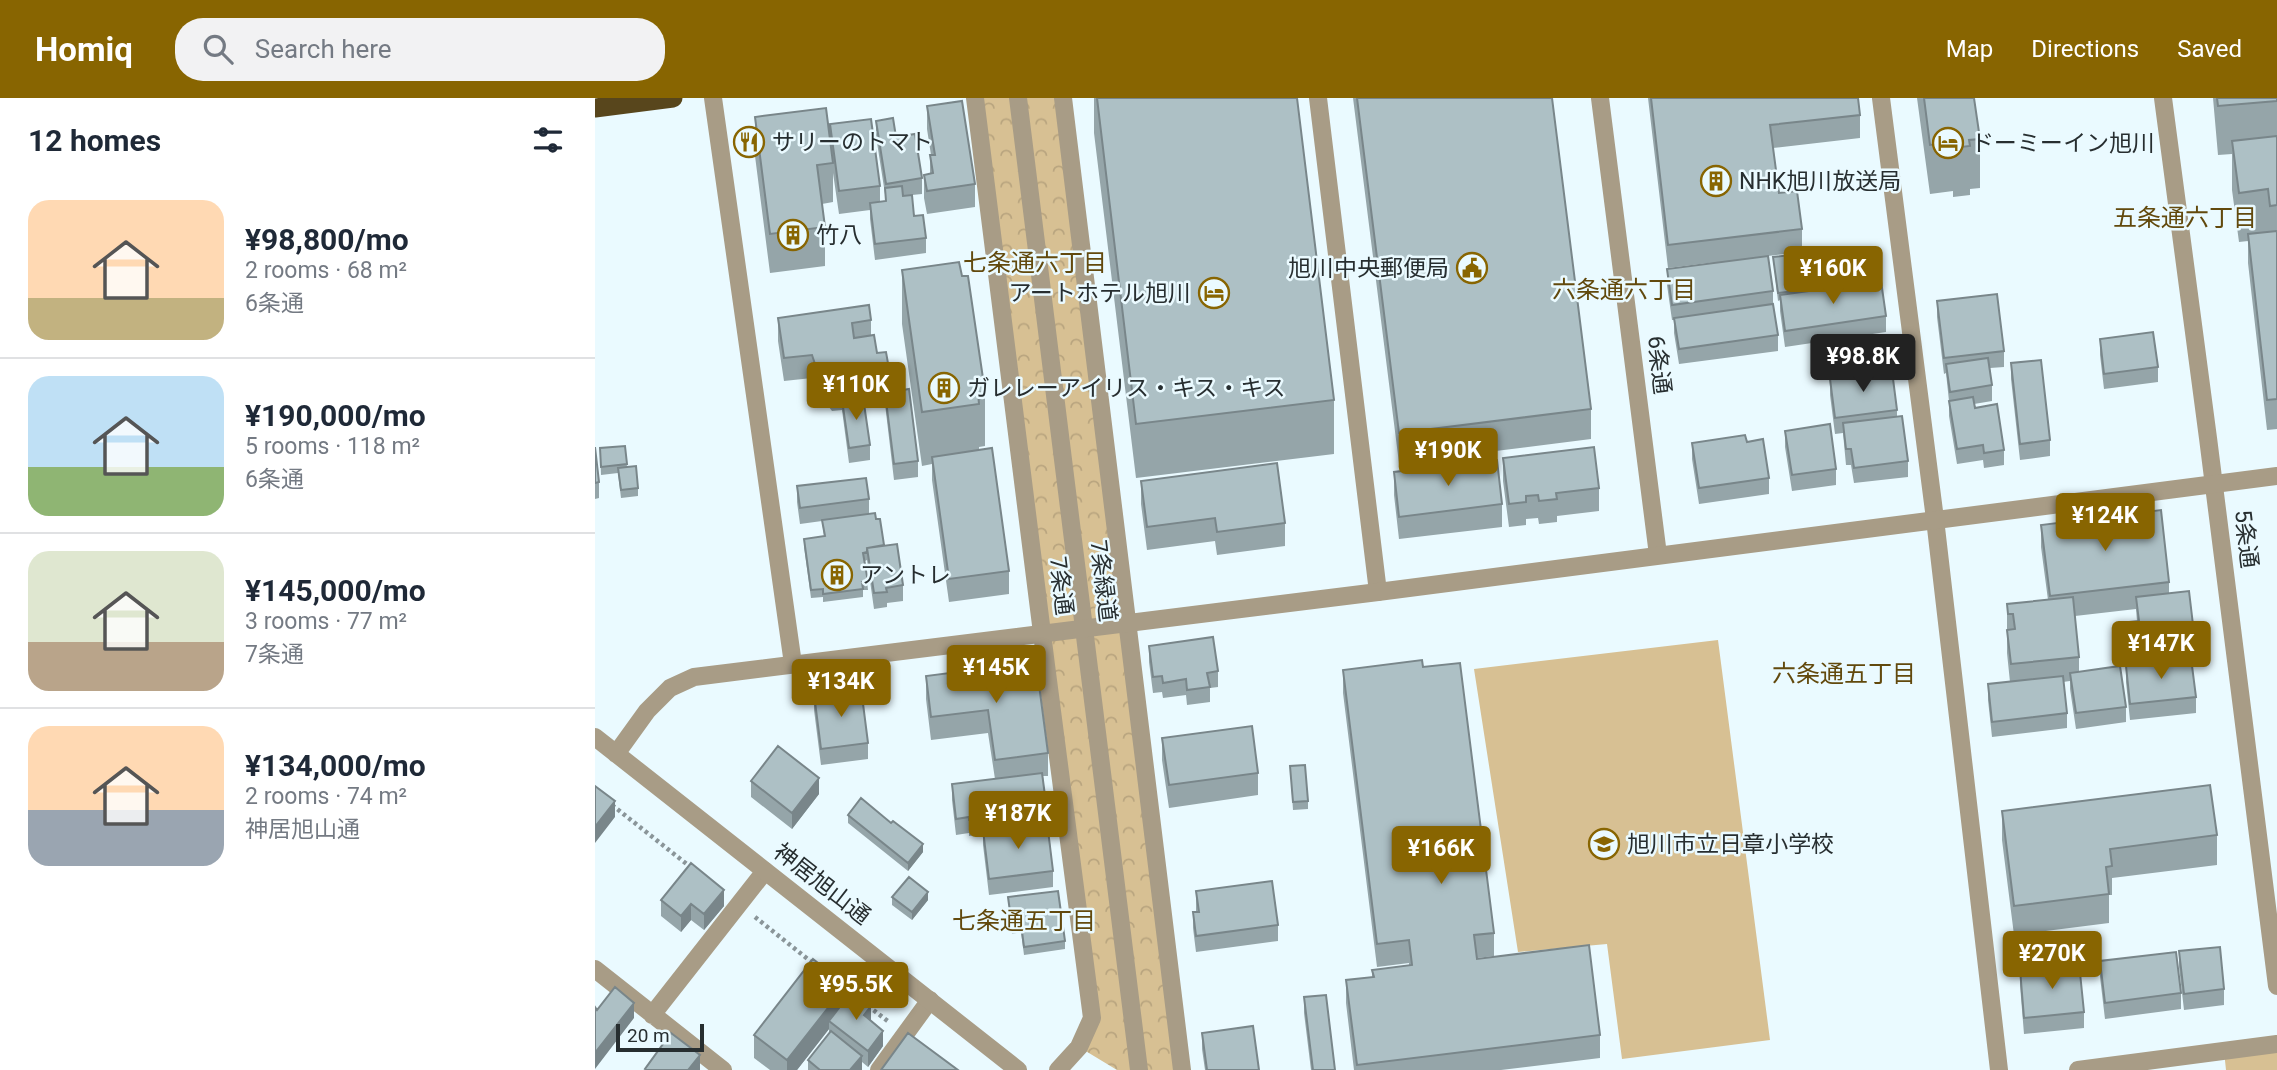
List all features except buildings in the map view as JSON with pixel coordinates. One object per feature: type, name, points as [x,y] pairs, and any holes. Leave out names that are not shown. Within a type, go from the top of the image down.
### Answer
[{"type":"highway","points":[[595,108],[673,98]]},
{"type":"street","points":[[713,98],[793,664]]},
{"type":"street","name":"7条通","points":[[975,98],[1093,1018],[1079,1047],[1058,1070]]},
{"type":"street","name":"7条緑道","points":[[1018,98],[1139,1070]]},
{"type":"street","points":[[1063,98],[1182,1070]]},
{"type":"street","points":[[1318,98],[1378,592]]},
{"type":"street","name":"6条通","points":[[1600,98],[1658,555]]},
{"type":"street","points":[[1881,98],[1935,519],[1999,1070]]},
{"type":"street","name":"5条通","points":[[2163,98],[2277,986]]},
{"type":"street","points":[[616,754],[647,711],[670,688],[694,677],[2277,476]]},
{"type":"street","name":"神居旭山通","points":[[595,737],[1019,1070]]},
{"type":"street","points":[[652,1014],[765,871]]},
{"type":"street","points":[[595,969],[723,1070]]},
{"type":"street","points":[[879,1070],[930,1000]]},
{"type":"street","points":[[2078,1070],[2277,1044]]},
{"type":"path","points":[[605,800],[698,873]]},
{"type":"path","points":[[740,905],[822,970]]},
{"type":"path","points":[[864,1002],[905,1035]]},
{"type":"green space","points":[[971,98],[1063,98],[1182,1070],[1117,1070],[1079,1047],[1092,1018]]},
{"type":"green space","points":[[1718,640],[1770,1040],[1622,1059],[1607,944],[1518,952],[1474,669]]},
{"type":"green space","points":[[2277,1044],[2277,1070],[2226,1070],[2224,1051]]},
{"type":"place","name":"サリーのトマト","points":[[749,142]]},
{"type":"place","name":"ドーミーイン旭川","points":[[1948,143]]},
{"type":"place","name":"NHK旭川放送局","points":[[1716,181]]},
{"type":"place","name":"竹八","points":[[793,235]]},
{"type":"place","name":"旭川中央郵便局","points":[[1472,268]]},
{"type":"place","name":"アートホテル旭川","points":[[1214,293]]},
{"type":"place","name":"ガレレーアイリス・キス・キス","points":[[944,388]]},
{"type":"place","name":"アントレ","points":[[837,575]]},
{"type":"place","name":"旭川市立日章小学校","points":[[1604,844]]},
{"type":"district","name":"五条通六丁目","points":[[2185,218]]},
{"type":"district","name":"七条通六丁目","points":[[1035,263]]},
{"type":"district","name":"六条通六丁目","points":[[1624,290]]},
{"type":"district","name":"六条通五丁目","points":[[1844,674]]},
{"type":"district","name":"七条通五丁目","points":[[1024,921]]}]
